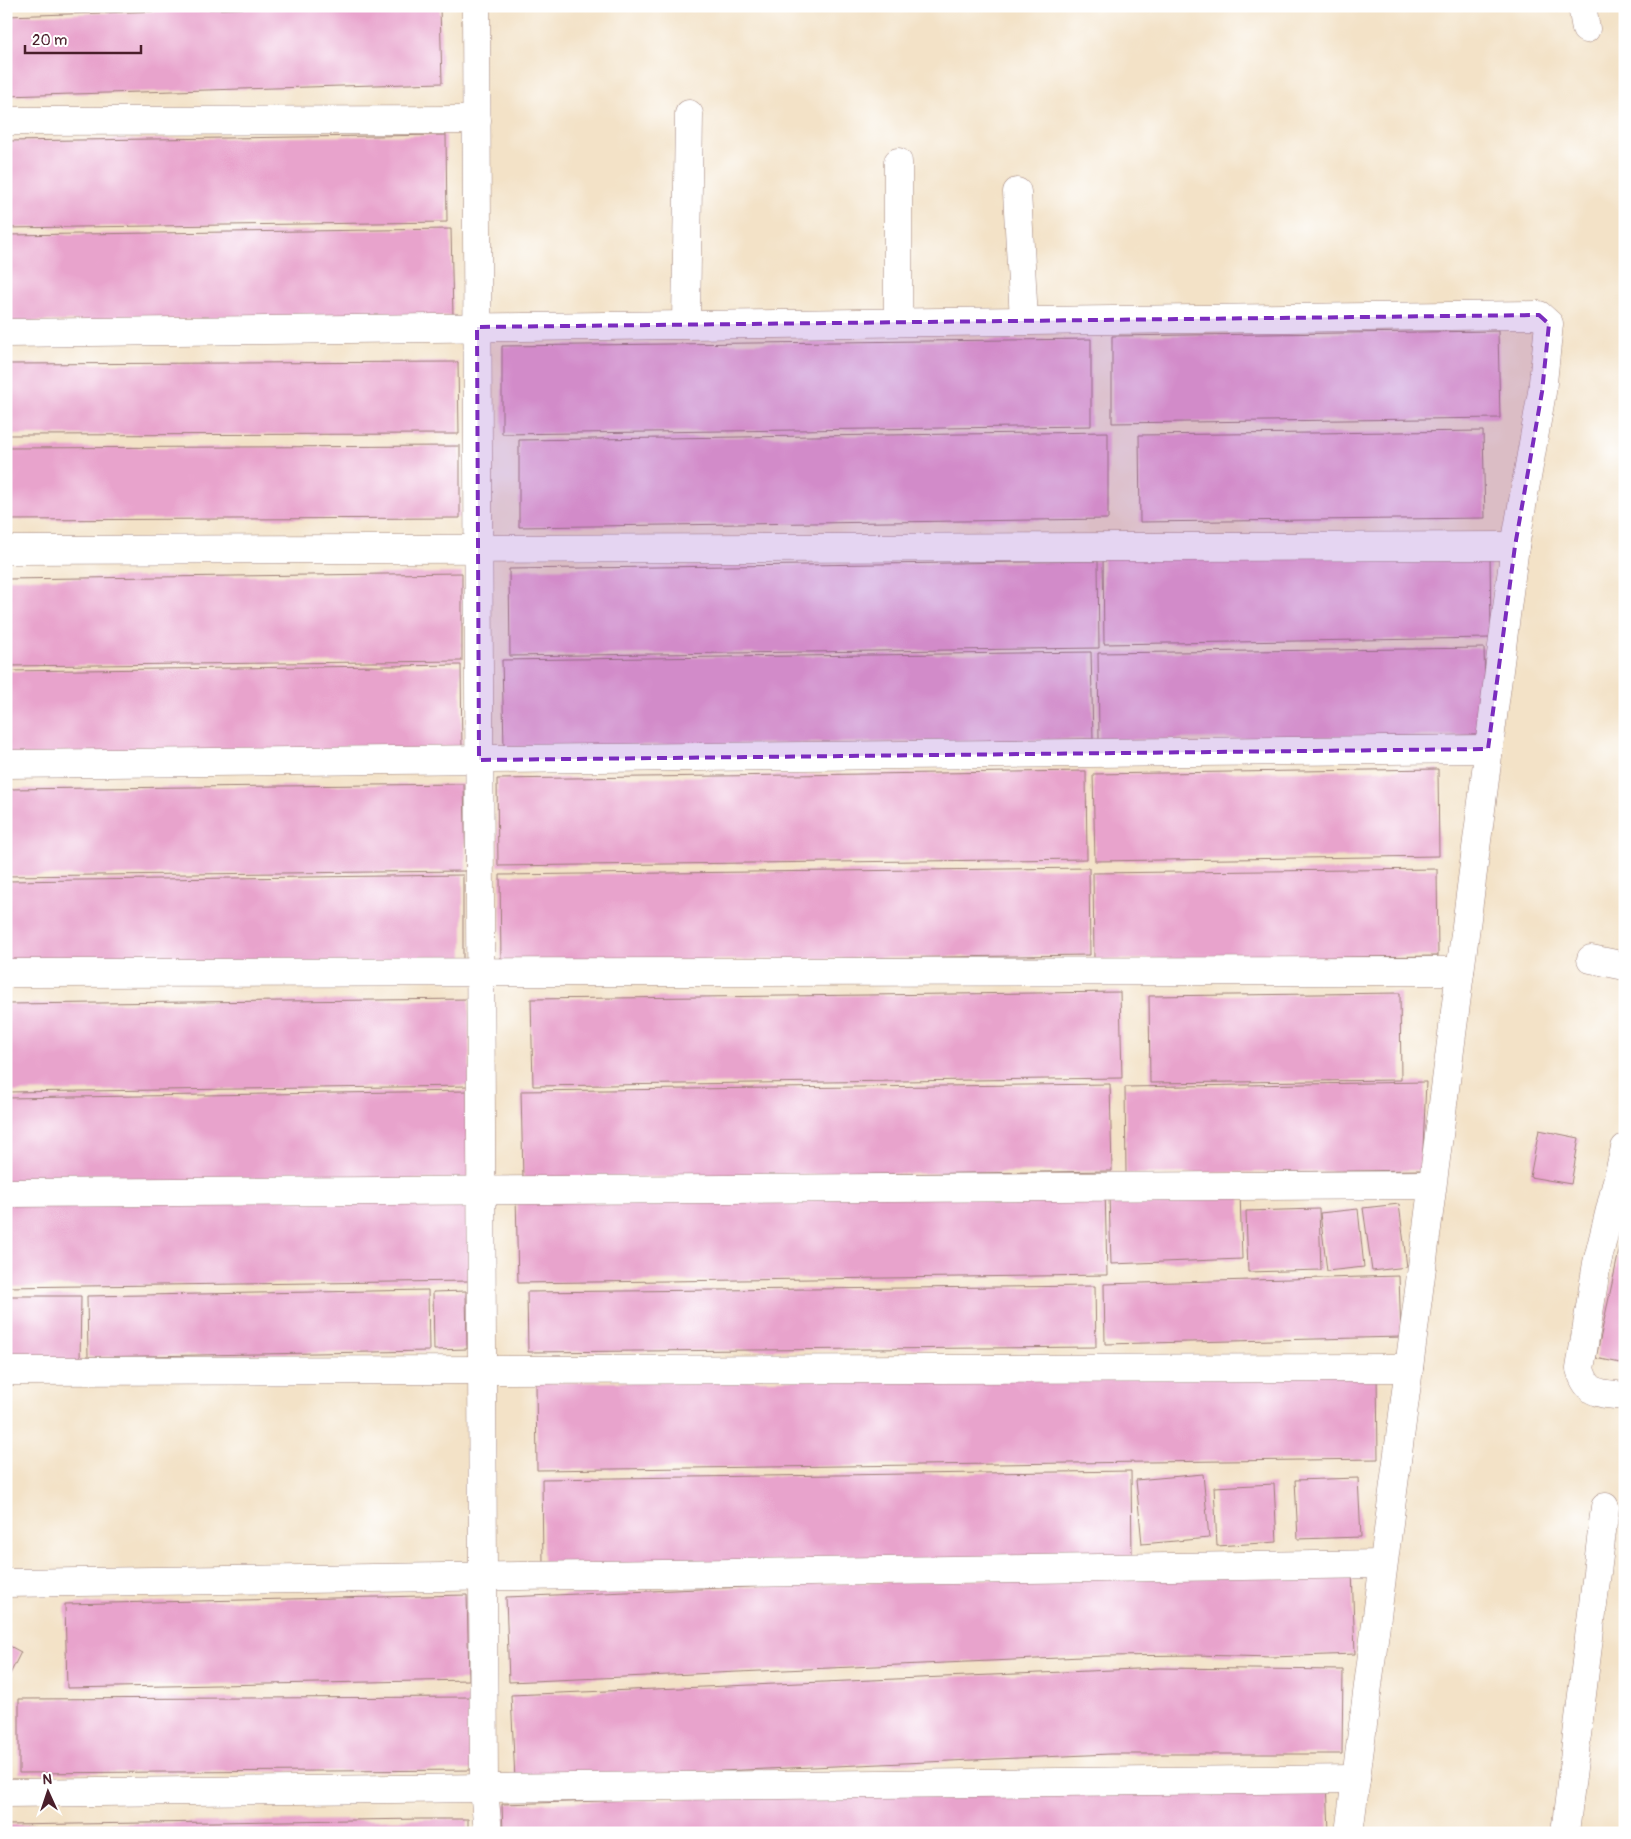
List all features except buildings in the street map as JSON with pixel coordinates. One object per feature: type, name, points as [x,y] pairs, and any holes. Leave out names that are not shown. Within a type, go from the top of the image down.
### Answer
[{"type":"street","points":[[476,6],[482,1576],[484,1788],[488,1833]]},
{"type":"street","points":[[686,324],[689,114]]},
{"type":"street","points":[[6,121],[477,120]]},
{"type":"street","points":[[898,162],[898,322]]},
{"type":"street","points":[[1018,192],[1024,320]]},
{"type":"street","points":[[6,333],[1540,315],[1549,324],[1542,392],[1515,546],[1488,749],[1349,1833]]},
{"type":"street","points":[[6,550],[1515,546]]},
{"type":"street","points":[[6,764],[1488,749]]},
{"type":"street","points":[[1591,959],[1625,966]]},
{"type":"street","points":[[6,974],[1460,971]]},
{"type":"street","points":[[1625,1148],[1597,1263],[1580,1369],[1584,1382],[1594,1392],[1625,1396]]},
{"type":"street","points":[[6,1193],[1432,1185]]},
{"type":"street","points":[[6,1370],[1409,1368]]},
{"type":"street","points":[[1565,1833],[1604,1507]]},
{"type":"street","points":[[6,1583],[1383,1564]]},
{"type":"street","points":[[6,1793],[1356,1779]]},
{"type":"highlighted area","points":[[1539,315],[1549,324],[1542,392],[1515,546],[1488,749],[479,760],[477,327]]}]
